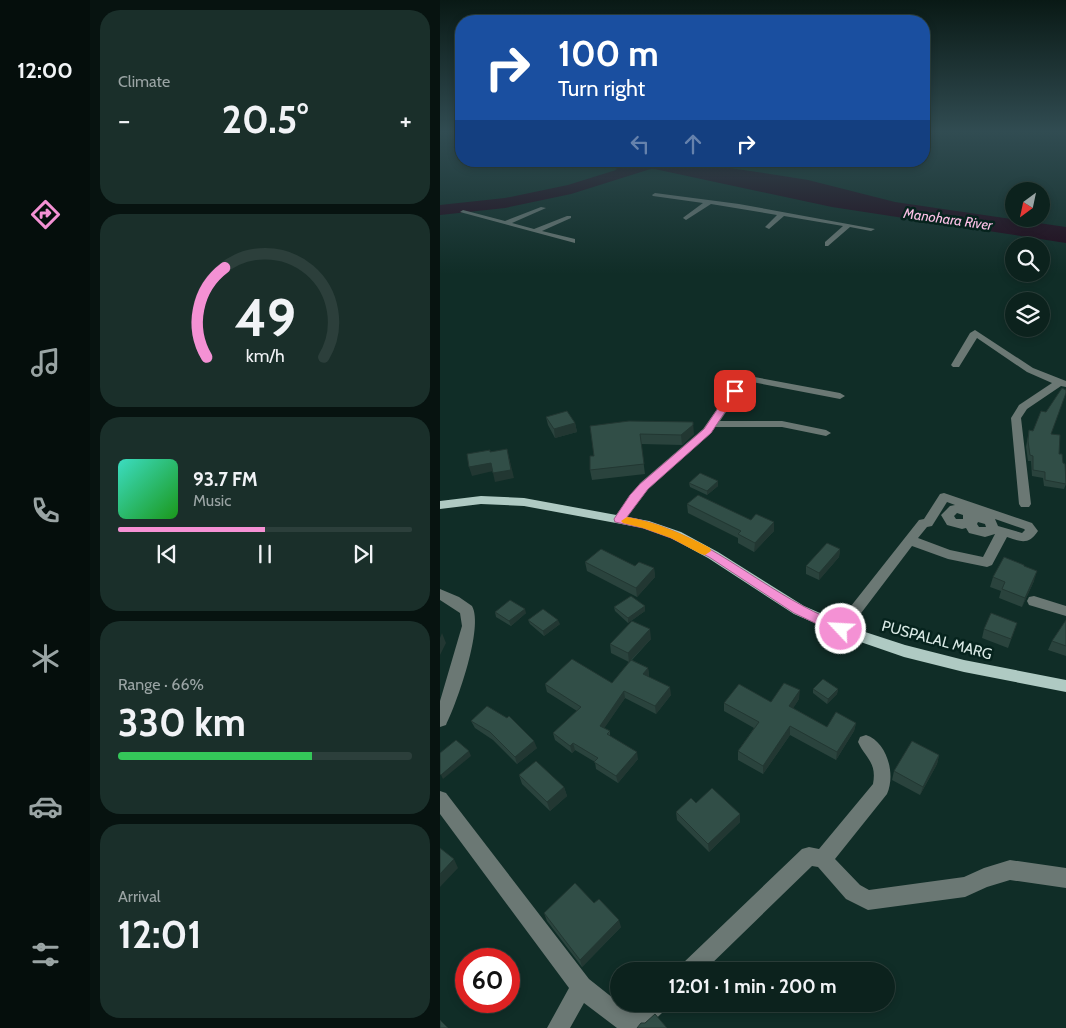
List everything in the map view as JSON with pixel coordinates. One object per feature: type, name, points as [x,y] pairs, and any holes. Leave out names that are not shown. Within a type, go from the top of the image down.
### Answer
[{"type":"main road","name":"PUSPALAL MARG","points":[[440,505],[481,500],[524,502],[645,524],[676,535],[713,554],[799,610],[841,629],[904,651],[947,662],[1038,682],[1066,686]]},
{"type":"street","points":[[655,195],[710,202],[871,230]]},
{"type":"street","points":[[686,218],[710,202]]},
{"type":"street","points":[[506,223],[543,208]]},
{"type":"street","points":[[464,212],[572,241]]},
{"type":"street","points":[[769,228],[782,214]]},
{"type":"street","points":[[534,231],[569,216]]},
{"type":"street","points":[[828,244],[848,225]]},
{"type":"street","points":[[956,365],[975,333],[1030,370],[1062,384]]},
{"type":"street","points":[[619,519],[644,486],[707,431],[744,378],[840,396]]},
{"type":"street","points":[[1026,504],[1016,418],[1023,407],[1062,384]]},
{"type":"street","points":[[713,424],[782,424],[826,433]]},
{"type":"street","points":[[841,629],[923,523],[928,523],[944,497],[1028,526],[1032,531],[1024,538],[998,530],[983,518],[975,518],[970,521]]},
{"type":"street","points":[[910,540],[948,554],[987,562],[998,530]]},
{"type":"street","points":[[440,594],[466,610],[469,626],[451,694],[440,720]]},
{"type":"street","points":[[1034,601],[1066,611]]},
{"type":"street","points":[[822,859],[881,788],[884,776],[882,767],[874,749],[866,742]]},
{"type":"street","points":[[440,799],[581,987],[610,1009]]},
{"type":"street","points":[[698,962],[809,856],[822,859],[853,892],[868,900],[944,892],[965,887],[984,878],[1010,870],[1066,878]]},
{"type":"street","points":[[558,1028],[581,987]]},
{"type":"street","points":[[614,1012],[624,1020],[636,1022],[647,1012]]},
{"type":"water","name":"Manohara River","points":[[701,179],[801,179],[895,202],[1005,218],[1005,228],[1050,228],[1050,225],[1066,227],[1066,243],[1050,241],[1050,237],[1027,237],[832,207]]},
{"type":"building","points":[[1062,388],[1066,390],[1066,393],[1051,434],[1060,435],[1059,454],[1062,454],[1063,463],[1065,464],[1066,484],[1045,480],[1045,472],[1033,470],[1033,456],[1030,455],[1028,441],[1029,430],[1033,431],[1041,411],[1046,412]]},
{"type":"building","points":[[567,411],[575,423],[554,429],[546,417]]},
{"type":"building","points":[[629,421],[693,422],[693,425],[681,435],[640,434],[644,464],[590,470],[590,456],[594,456],[590,426]]},
{"type":"building","points":[[507,449],[511,470],[493,473],[491,463],[469,467],[467,454]]},
{"type":"building","points":[[700,473],[718,481],[707,491],[689,483]]},
{"type":"building","points":[[698,495],[751,520],[756,514],[774,522],[755,543],[738,534],[741,531],[687,504]]},
{"type":"building","points":[[827,543],[840,549],[819,573],[806,566]]},
{"type":"building","points":[[601,549],[635,566],[639,562],[654,568],[636,588],[585,562]]},
{"type":"building","points":[[1004,557],[1037,571],[1025,598],[1002,589],[1005,582],[993,577]]},
{"type":"building","points":[[631,596],[645,606],[628,618],[614,607]]},
{"type":"building","points":[[510,600],[525,609],[509,621],[495,612]]},
{"type":"building","points":[[543,609],[558,620],[543,631],[528,620]]},
{"type":"building","points":[[991,613],[1017,623],[1011,639],[984,629]]},
{"type":"building","points":[[1066,620],[1066,646],[1052,641]]},
{"type":"building","points":[[632,621],[650,629],[628,653],[610,644]]},
{"type":"building","points":[[572,659],[612,683],[631,660],[648,668],[643,674],[670,687],[655,706],[624,691],[600,726],[610,731],[607,734],[637,752],[616,776],[594,762],[598,758],[573,743],[570,746],[553,733],[581,707],[545,684]]},
{"type":"building","points":[[823,679],[838,689],[828,699],[813,689]]},
{"type":"building","points":[[784,683],[800,690],[789,706],[827,727],[836,712],[856,723],[837,752],[790,726],[763,766],[738,751],[759,722],[724,703],[739,684],[771,702]]},
{"type":"building","points":[[487,706],[507,718],[509,716],[534,741],[515,757],[490,732],[471,721]]},
{"type":"building","points":[[456,740],[469,751],[441,775],[440,753]]},
{"type":"building","points":[[912,741],[939,755],[923,787],[894,771]]},
{"type":"building","points":[[536,761],[564,787],[547,802],[519,775]]},
{"type":"building","points":[[712,788],[740,814],[708,844],[676,812],[691,798],[696,803]]},
{"type":"building","points":[[440,848],[454,859],[440,874]]},
{"type":"building","points":[[575,883],[594,903],[599,899],[619,920],[580,960],[544,913]]},
{"type":"building","points":[[655,1014],[667,1028],[637,1028],[641,1023],[645,1023]]},
{"type":"building","points":[[440,1020],[448,1028],[440,1028]]},
{"type":"waterway","points":[[440,210],[505,203],[571,189],[603,179]]},
{"type":"slow traffic","points":[[627,521],[645,524],[676,535],[705,551]]},
{"type":"route","points":[[735,391],[707,431],[644,486],[619,519],[645,524],[676,535],[713,554],[757,585],[799,610],[841,629]]}]
